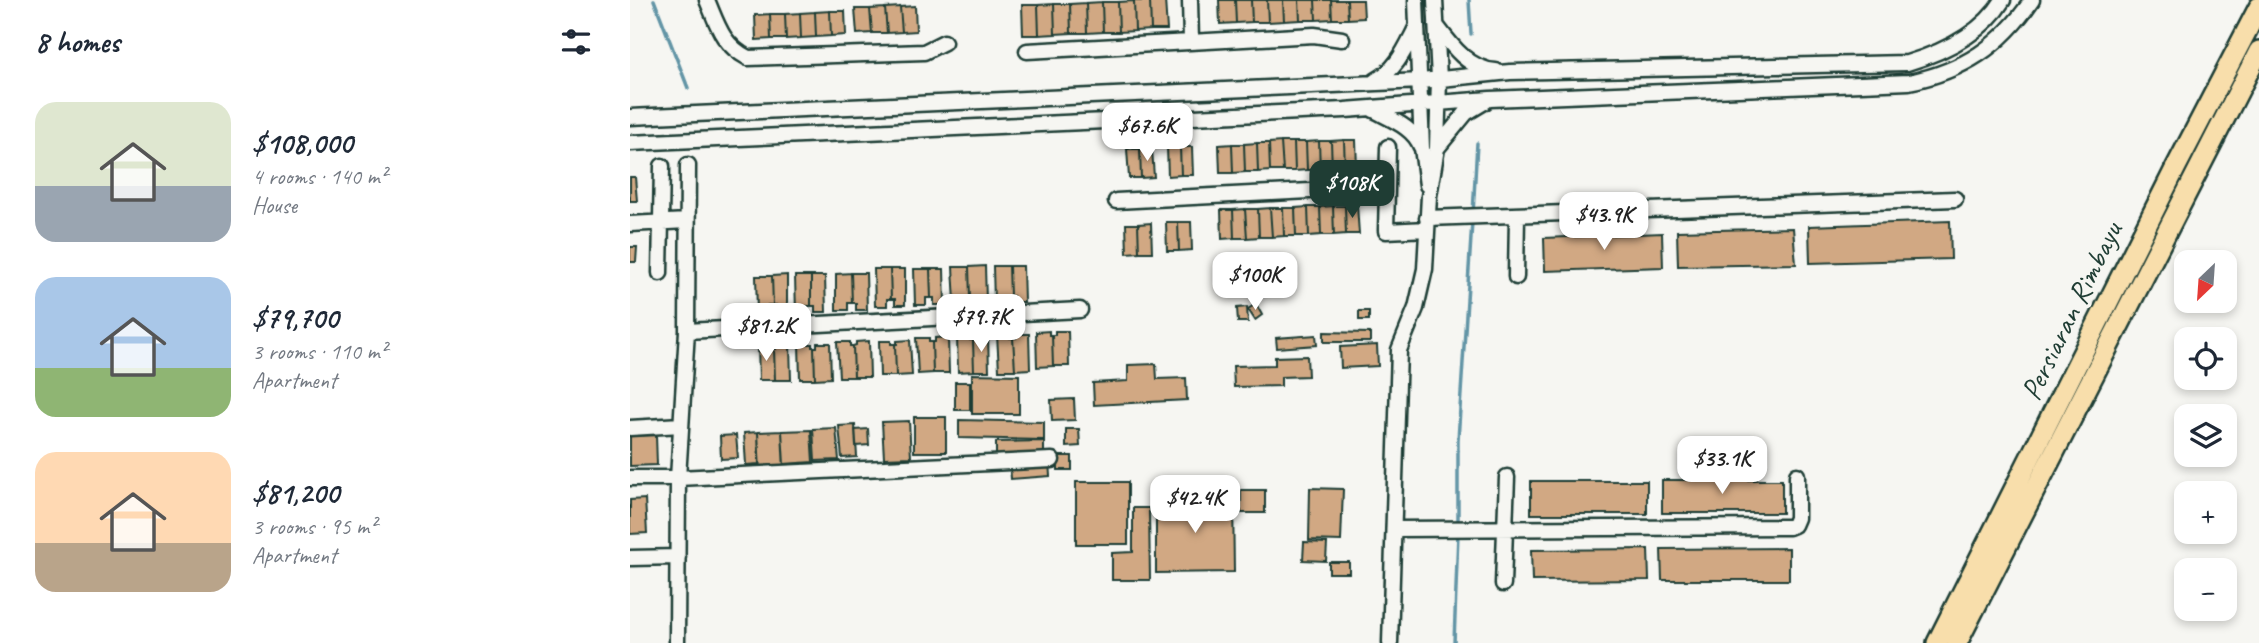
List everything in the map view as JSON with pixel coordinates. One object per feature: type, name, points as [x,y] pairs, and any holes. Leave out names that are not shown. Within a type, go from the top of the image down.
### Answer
[{"type":"main road","points":[[2176,167],[2203,97],[2251,0]]},
{"type":"main road","name":"Persiaran Rimbayu","points":[[1937,643],[2259,7]]},
{"type":"main road","name":"Persiaran Rimbayu","points":[[1956,643],[2259,51]]},
{"type":"street","points":[[707,0],[723,39],[734,50],[748,58],[924,52],[944,42]]},
{"type":"street","points":[[1190,0],[1191,41]]},
{"type":"street","points":[[1416,0],[1422,148],[1429,196]]},
{"type":"street","points":[[1390,643],[1399,350],[1416,308],[1425,270],[1429,196],[1437,148],[1439,79],[1435,0]]},
{"type":"street","points":[[1435,24],[1462,56],[1489,71],[1907,63],[1931,56],[1956,44],[1979,26],[2003,0]]},
{"type":"street","points":[[630,143],[1371,108],[1490,99],[1909,82],[1937,76],[1968,63],[2017,23],[2032,0]]},
{"type":"street","points":[[1374,82],[1395,67],[1418,26]]},
{"type":"street","points":[[1027,51],[1314,36],[1342,39]]},
{"type":"street","points":[[630,117],[1421,81],[1510,72]]},
{"type":"street","points":[[1437,148],[1465,113],[1490,99]]},
{"type":"street","points":[[1371,108],[1418,137],[1422,148]]},
{"type":"street","points":[[1388,147],[1386,231],[1472,216],[1955,199]]},
{"type":"street","points":[[677,643],[678,478],[687,331],[688,165]]},
{"type":"street","points":[[660,273],[662,166]]},
{"type":"street","points":[[1116,201],[1387,187]]},
{"type":"street","points":[[1516,278],[1517,215]]},
{"type":"street","points":[[630,223],[687,221]]},
{"type":"street","points":[[687,331],[1080,310]]},
{"type":"street","points":[[630,428],[681,425]]},
{"type":"street","points":[[630,478],[1052,460]]},
{"type":"street","points":[[1394,529],[1792,527],[1797,518],[1797,475]]},
{"type":"street","points":[[1503,584],[1507,477]]},
{"type":"street","points":[[630,558],[677,557]]},
{"type":"building","points":[[1165,0],[1167,30],[1151,30],[1150,1]]},
{"type":"building","points":[[1219,0],[1235,0],[1236,23],[1220,24]]},
{"type":"building","points":[[1235,0],[1251,0],[1252,22],[1236,23]]},
{"type":"building","points":[[1251,0],[1267,0],[1268,22],[1252,22]]},
{"type":"building","points":[[1267,0],[1283,0],[1284,21],[1268,22]]},
{"type":"building","points":[[1283,0],[1299,0],[1300,20],[1284,21]]},
{"type":"building","points":[[1299,0],[1315,0],[1316,20],[1300,20]]},
{"type":"building","points":[[1315,0],[1331,0],[1332,19],[1316,20]]},
{"type":"building","points":[[1331,0],[1347,0],[1348,19],[1332,19]]},
{"type":"building","points":[[1347,0],[1363,0],[1364,18],[1348,19]]},
{"type":"building","points":[[1134,1],[1150,1],[1151,30],[1135,31]]},
{"type":"building","points":[[1134,1],[1135,31],[1119,32],[1118,2]]},
{"type":"building","points":[[1102,2],[1118,2],[1119,32],[1103,32]]},
{"type":"building","points":[[1102,2],[1103,32],[1087,33],[1086,3]]},
{"type":"building","points":[[1086,3],[1087,33],[1071,33],[1070,4]]},
{"type":"building","points":[[1054,4],[1070,4],[1071,33],[1055,34]]},
{"type":"building","points":[[1054,4],[1055,34],[1039,35],[1038,5]]},
{"type":"building","points":[[1022,5],[1038,5],[1039,35],[1023,35]]},
{"type":"building","points":[[915,6],[916,31],[902,32],[900,7]]},
{"type":"building","points":[[900,7],[902,32],[887,33],[885,8]]},
{"type":"building","points":[[885,8],[887,33],[872,33],[870,9]]},
{"type":"building","points":[[855,9],[870,9],[872,33],[857,34]]},
{"type":"building","points":[[830,11],[845,11],[846,35],[831,36]]},
{"type":"building","points":[[830,11],[831,36],[816,37],[815,12]]},
{"type":"building","points":[[815,12],[816,37],[801,38],[800,13]]},
{"type":"building","points":[[800,13],[801,38],[786,39],[785,14]]},
{"type":"building","points":[[770,14],[785,14],[786,39],[771,39]]},
{"type":"building","points":[[770,14],[771,39],[756,40],[755,15]]},
{"type":"building","points":[[1344,140],[1345,169],[1332,169],[1331,141]]},
{"type":"building","points":[[1344,140],[1356,140],[1357,168],[1345,169]]},
{"type":"building","points":[[1319,141],[1320,170],[1307,170],[1306,142]]},
{"type":"building","points":[[1319,141],[1331,141],[1332,169],[1320,170]]},
{"type":"building","points":[[1281,142],[1283,171],[1270,171],[1269,143]]},
{"type":"building","points":[[1281,142],[1294,142],[1295,171],[1283,171]]},
{"type":"building","points":[[1294,142],[1306,142],[1307,170],[1295,171]]},
{"type":"building","points":[[1257,143],[1258,172],[1245,172],[1244,144]]},
{"type":"building","points":[[1257,143],[1269,143],[1270,171],[1258,172]]},
{"type":"building","points":[[1232,144],[1233,173],[1220,173],[1219,145]]},
{"type":"building","points":[[1232,144],[1244,144],[1245,172],[1233,173]]},
{"type":"building","points":[[1167,147],[1180,147],[1181,175],[1168,176]]},
{"type":"building","points":[[1180,147],[1192,147],[1193,175],[1181,175]]},
{"type":"building","points":[[1127,149],[1140,149],[1141,178],[1129,178]]},
{"type":"building","points":[[1140,149],[1152,149],[1154,177],[1141,178]]},
{"type":"building","points":[[630,177],[635,177],[637,201],[630,201]]},
{"type":"building","points":[[1357,205],[1359,234],[1346,234],[1345,206]]},
{"type":"building","points":[[1333,206],[1334,235],[1321,235],[1320,207]]},
{"type":"building","points":[[1333,206],[1345,206],[1346,234],[1334,235]]},
{"type":"building","points":[[1308,207],[1309,236],[1296,236],[1295,208]]},
{"type":"building","points":[[1308,207],[1320,207],[1321,235],[1309,236]]},
{"type":"building","points":[[1270,208],[1283,208],[1284,236],[1272,237]]},
{"type":"building","points":[[1270,208],[1272,237],[1259,237],[1258,209]]},
{"type":"building","points":[[1283,208],[1295,208],[1296,236],[1284,236]]},
{"type":"building","points":[[1245,209],[1247,238],[1234,238],[1233,210]]},
{"type":"building","points":[[1245,209],[1258,209],[1259,237],[1247,238]]},
{"type":"building","points":[[1221,210],[1233,210],[1234,238],[1222,239]]},
{"type":"building","points":[[1950,221],[1951,259],[1810,263],[1809,226]]},
{"type":"building","points":[[1166,222],[1178,222],[1179,251],[1167,251]]},
{"type":"building","points":[[1178,222],[1191,222],[1192,250],[1179,251]]},
{"type":"building","points":[[1151,223],[1152,252],[1139,252],[1138,224]]},
{"type":"building","points":[[1126,224],[1138,224],[1139,252],[1127,253]]},
{"type":"building","points":[[1793,228],[1796,264],[1678,266],[1677,231]]},
{"type":"building","points":[[1662,233],[1663,267],[1545,271],[1544,238]]},
{"type":"building","points":[[630,247],[637,247],[636,262],[630,262]]},
{"type":"building","points":[[985,266],[986,301],[973,302],[973,298],[970,298],[969,267]]},
{"type":"building","points":[[993,266],[1009,266],[1010,296],[1005,296],[1005,303],[994,303]]},
{"type":"building","points":[[1009,266],[1023,266],[1024,302],[1013,302],[1013,296],[1010,296]]},
{"type":"building","points":[[953,267],[969,267],[968,302],[955,302]]},
{"type":"building","points":[[874,269],[890,269],[891,299],[887,299],[887,306],[875,306]]},
{"type":"building","points":[[890,269],[905,269],[905,305],[895,305],[895,299],[891,299]]},
{"type":"building","points":[[914,269],[930,269],[931,298],[926,298],[926,305],[915,305]]},
{"type":"building","points":[[930,269],[944,269],[945,305],[934,305],[934,298],[931,298]]},
{"type":"building","points":[[851,273],[866,273],[867,310],[856,310],[856,303],[852,303]]},
{"type":"building","points":[[851,273],[852,303],[848,303],[848,310],[836,310],[836,274]]},
{"type":"building","points":[[787,275],[787,312],[777,312],[776,305],[773,305],[772,276]]},
{"type":"building","points":[[756,276],[772,276],[773,305],[768,305],[769,312],[757,312]]},
{"type":"building","points":[[795,276],[811,276],[811,306],[807,306],[807,313],[796,313]]},
{"type":"building","points":[[811,276],[825,276],[826,312],[815,312],[815,306],[811,306]]},
{"type":"building","points":[[1256,304],[1262,315],[1255,320],[1248,309]]},
{"type":"building","points":[[1247,307],[1248,322],[1238,322],[1237,308]]},
{"type":"building","points":[[1359,311],[1369,311],[1369,320],[1359,320]]},
{"type":"building","points":[[1049,331],[1049,335],[1052,335],[1053,366],[1037,367],[1036,332]]},
{"type":"building","points":[[1055,331],[1068,331],[1069,366],[1053,366],[1052,335],[1055,335]]},
{"type":"building","points":[[1324,332],[1370,333],[1370,342],[1324,342]]},
{"type":"building","points":[[1016,334],[1029,334],[1030,369],[1015,370],[1013,338],[1016,338]]},
{"type":"building","points":[[997,335],[1010,335],[1010,338],[1013,338],[1015,370],[999,370]]},
{"type":"building","points":[[1316,335],[1317,345],[1277,348],[1276,338]]},
{"type":"building","points":[[969,336],[970,340],[973,340],[974,371],[958,372],[957,337]]},
{"type":"building","points":[[975,336],[988,336],[989,371],[974,371]]},
{"type":"building","points":[[948,337],[949,373],[933,373],[932,342],[935,342],[935,338]]},
{"type":"building","points":[[916,338],[929,338],[929,342],[932,342],[933,373],[918,374]]},
{"type":"building","points":[[910,340],[912,375],[896,376],[895,344],[897,341]]},
{"type":"building","points":[[869,341],[870,377],[854,377],[853,346],[856,342]]},
{"type":"building","points":[[879,341],[891,341],[891,344],[895,344],[896,376],[880,376]]},
{"type":"building","points":[[837,342],[850,342],[850,346],[853,346],[854,377],[839,377]]},
{"type":"building","points":[[817,343],[830,343],[831,378],[815,379],[814,347],[817,347]]},
{"type":"building","points":[[799,344],[812,344],[814,347],[815,379],[800,379]]},
{"type":"building","points":[[758,345],[771,345],[771,349],[774,349],[775,380],[759,380]]},
{"type":"building","points":[[776,345],[790,345],[791,380],[775,380]]},
{"type":"building","points":[[1377,345],[1378,366],[1341,368],[1340,347]]},
{"type":"building","points":[[1307,356],[1308,376],[1281,377],[1281,386],[1234,387],[1233,366],[1275,365],[1275,357]]},
{"type":"building","points":[[1156,364],[1157,379],[1186,378],[1187,400],[1094,405],[1093,383],[1128,381],[1128,365]]},
{"type":"building","points":[[972,374],[1019,375],[1019,414],[972,414]]},
{"type":"building","points":[[955,382],[970,382],[970,410],[955,410]]},
{"type":"building","points":[[1074,399],[1075,420],[1052,421],[1051,400]]},
{"type":"building","points":[[914,417],[946,417],[946,452],[914,452]]},
{"type":"building","points":[[959,420],[1044,422],[1044,440],[959,438]]},
{"type":"building","points":[[909,421],[911,457],[884,458],[882,422]]},
{"type":"building","points":[[855,425],[857,457],[842,458],[839,426]]},
{"type":"building","points":[[836,428],[839,460],[815,461],[813,429]]},
{"type":"building","points":[[868,429],[869,445],[856,446],[855,430]]},
{"type":"building","points":[[1066,429],[1079,429],[1080,446],[1066,447]]},
{"type":"building","points":[[811,430],[813,462],[784,464],[782,431]]},
{"type":"building","points":[[782,431],[784,471],[760,472],[758,432]]},
{"type":"building","points":[[758,432],[759,464],[746,465],[744,433]]},
{"type":"building","points":[[656,435],[657,465],[630,466],[630,436]]},
{"type":"building","points":[[736,435],[738,458],[721,459],[720,436]]},
{"type":"building","points":[[1044,441],[1044,457],[996,457],[996,442]]},
{"type":"building","points":[[1058,456],[1072,456],[1072,470],[1058,470]]},
{"type":"building","points":[[1049,462],[1050,476],[1011,479],[1010,465]]},
{"type":"building","points":[[1662,480],[1782,480],[1782,513],[1662,513]]},
{"type":"building","points":[[1531,481],[1647,481],[1647,514],[1531,514]]},
{"type":"building","points":[[1076,482],[1128,482],[1128,544],[1076,544]]},
{"type":"building","points":[[1310,488],[1343,489],[1341,541],[1309,540]]},
{"type":"building","points":[[1241,490],[1265,490],[1265,513],[1241,513]]},
{"type":"building","points":[[1156,497],[1233,497],[1234,572],[1156,573]]},
{"type":"building","points":[[645,499],[647,533],[630,534],[630,500]]},
{"type":"building","points":[[1133,508],[1149,508],[1150,580],[1112,580],[1112,553],[1133,552]]},
{"type":"building","points":[[1304,542],[1327,543],[1326,561],[1303,560]]},
{"type":"building","points":[[1789,548],[1789,580],[1662,580],[1661,549]]},
{"type":"building","points":[[1648,549],[1649,580],[1532,581],[1531,550]]},
{"type":"building","points":[[1329,562],[1349,562],[1349,573],[1329,573]]},
{"type":"waterway","points":[[654,0],[688,88]]},
{"type":"waterway","points":[[1469,0],[1471,34]]},
{"type":"waterway","points":[[1473,214],[1477,143]]},
{"type":"waterway","points":[[1458,525],[1458,440],[1472,222]]},
{"type":"waterway","points":[[1454,643],[1458,533]]}]
